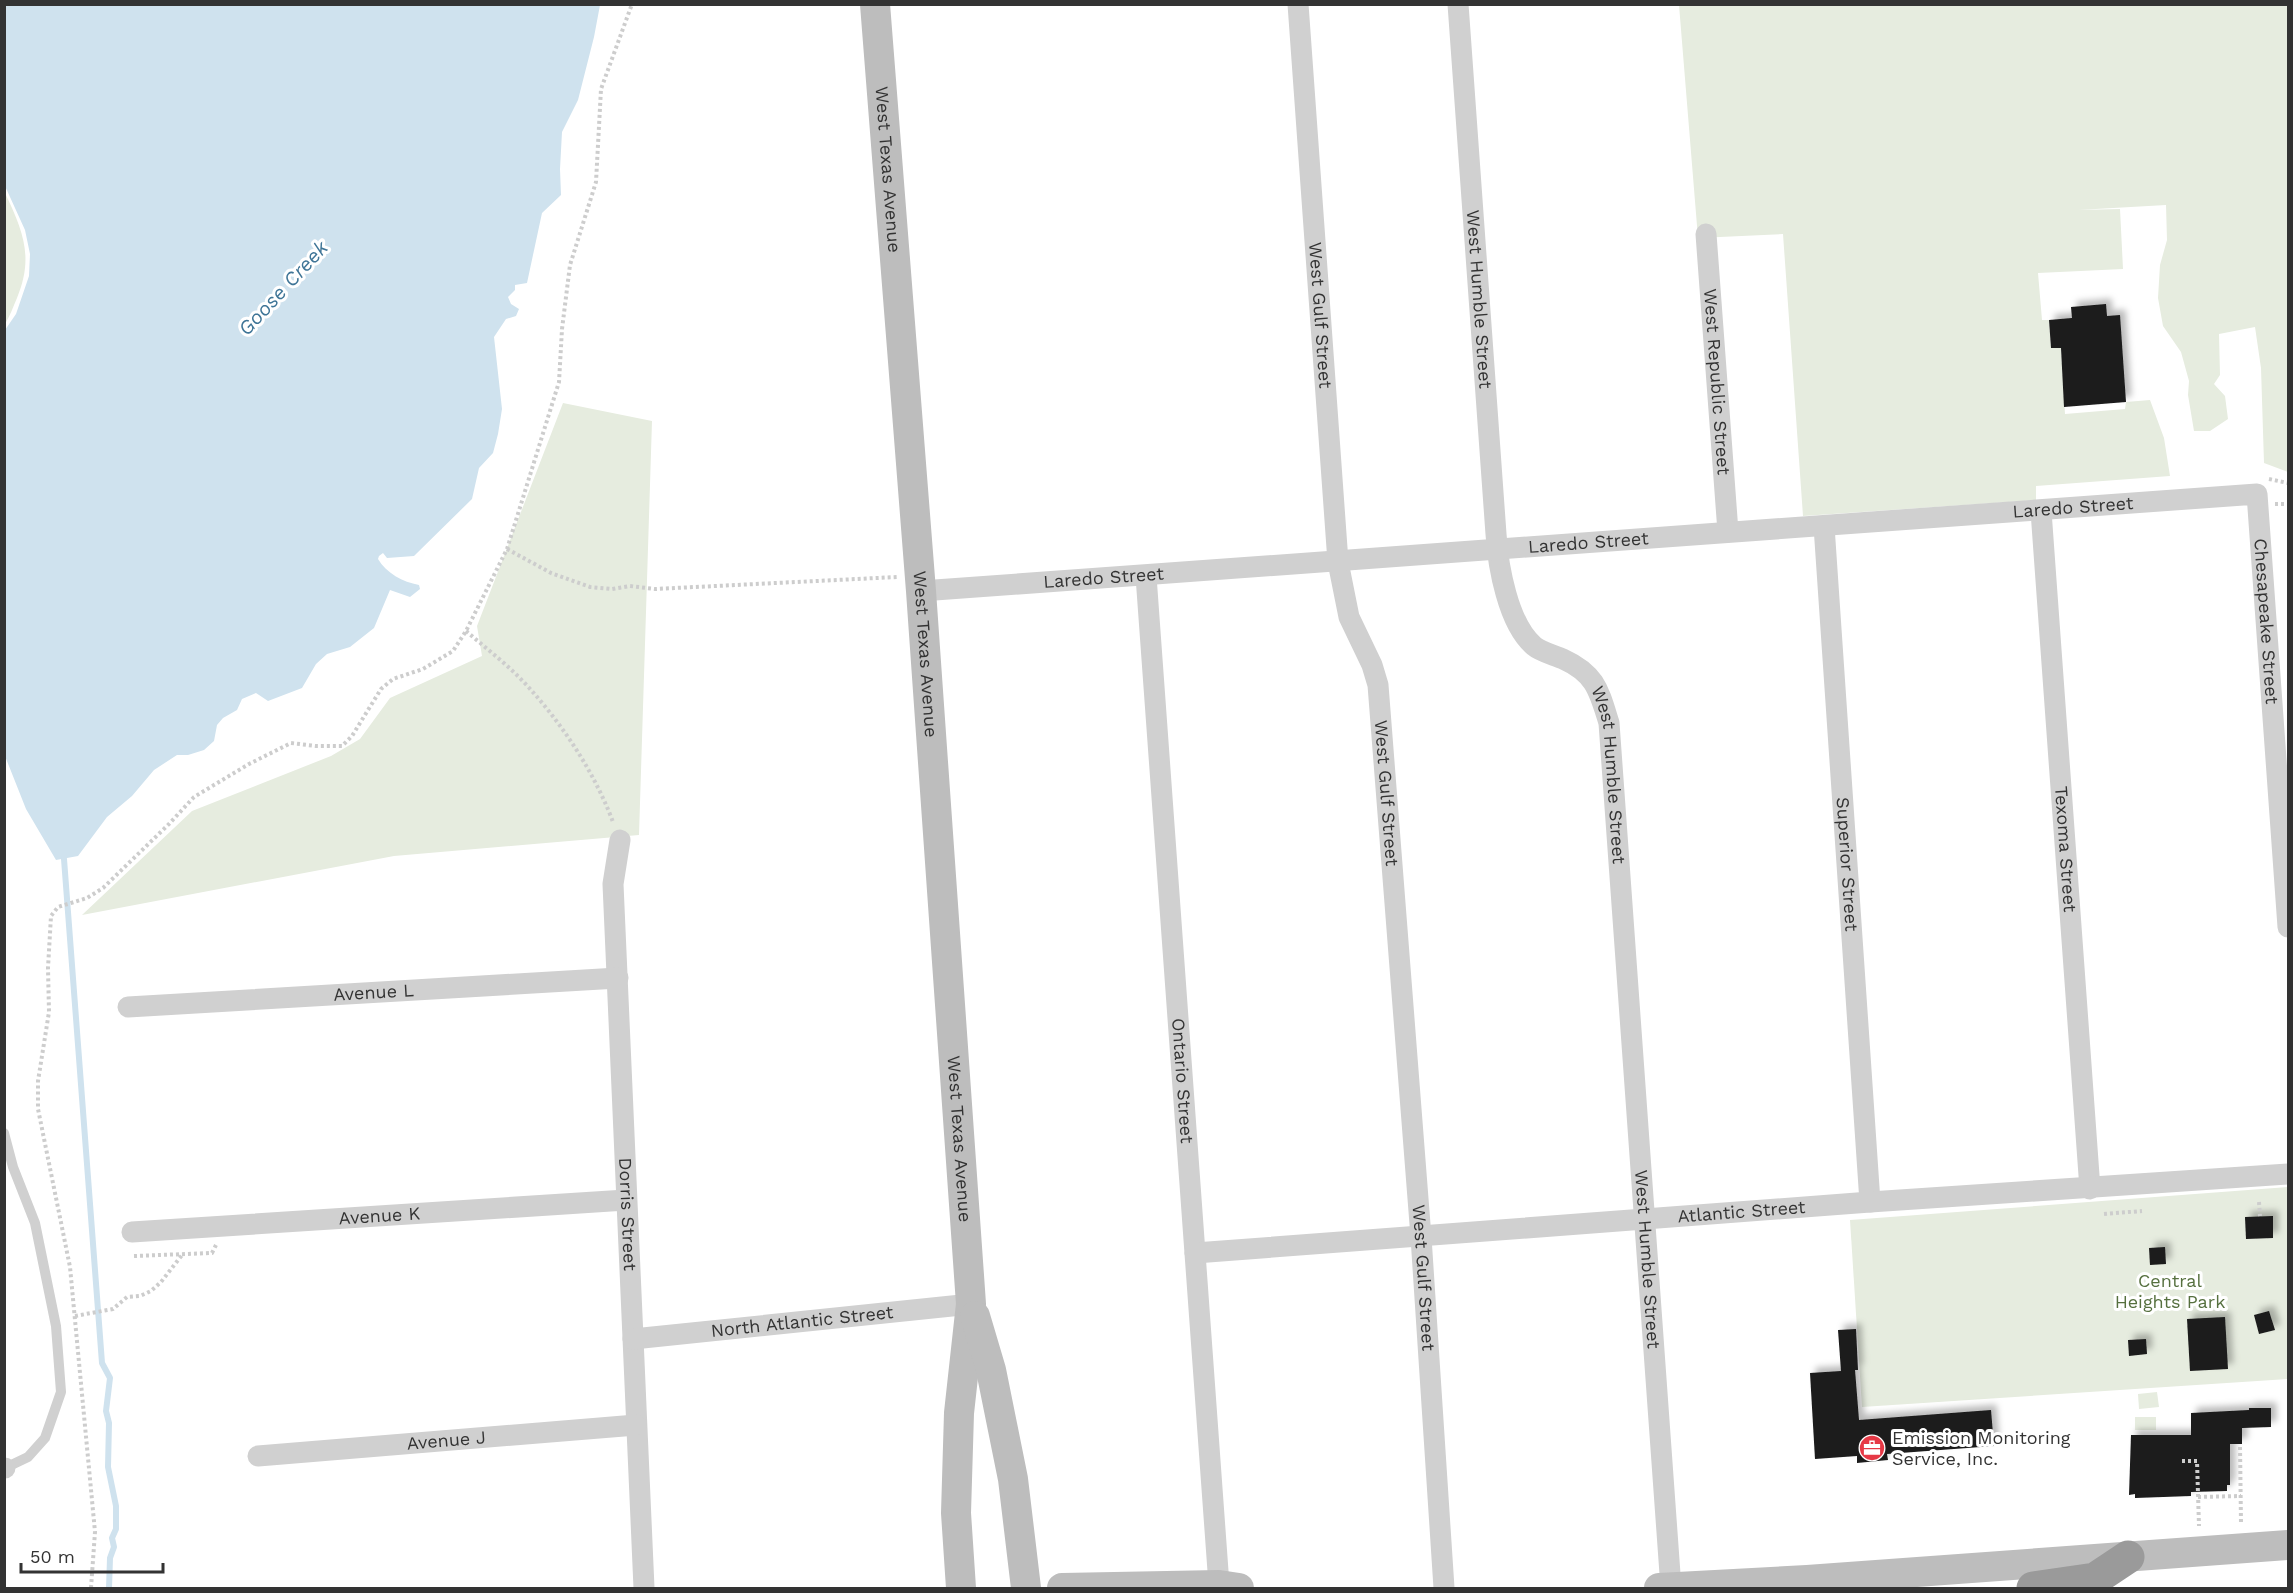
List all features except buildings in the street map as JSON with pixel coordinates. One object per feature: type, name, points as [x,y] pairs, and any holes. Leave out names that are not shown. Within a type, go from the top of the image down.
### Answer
[{"type":"highway","points":[[2033,1588],[2096,1579],[2128,1557]]},
{"type":"street","name":"West Texas Avenue","points":[[875,4],[920,584],[971,1304],[958,1413],[956,1513],[961,1588]]},
{"type":"street","name":"West Gulf Street","points":[[1298,4],[1338,562],[1349,617],[1372,665],[1377,685],[1420,1237],[1444,1588]]},
{"type":"street","name":"West Humble Street","points":[[1458,4],[1497,549],[1501,578],[1520,628],[1534,646],[1572,663],[1593,680],[1609,723],[1671,1588]]},
{"type":"street","name":"West Republic Street","points":[[1706,234],[1728,532]]},
{"type":"street","name":"Laredo Street","points":[[920,584],[1146,576],[2040,511],[2266,492]]},
{"type":"street","name":"Chesapeake Street","points":[[2266,492],[2289,927]]},
{"type":"street","name":"Texoma Street","points":[[2040,511],[2091,1189]]},
{"type":"street","name":"Superior Street","points":[[1824,526],[1869,1202]]},
{"type":"street","name":"Ontario Street","points":[[1146,576],[1195,1253],[1229,1587]]},
{"type":"street","name":"Dorris Street","points":[[620,840],[613,884],[644,1588]]},
{"type":"street","name":"Avenue L","points":[[128,1007],[618,978]]},
{"type":"street","name":"Atlantic Street","points":[[1195,1253],[1869,1202],[2289,1174]]},
{"type":"street","name":"Avenue K","points":[[132,1232],[626,1200]]},
{"type":"street","name":"West Texas Avenue","points":[[971,1304],[991,1370],[1013,1479],[1026,1588]]},
{"type":"street","name":"North Atlantic Street","points":[[633,1339],[971,1304]]},
{"type":"street","name":"Avenue J","points":[[258,1456],[636,1425]]},
{"type":"street","points":[[1659,1588],[2289,1545]]},
{"type":"street","points":[[1062,1588],[1229,1587]]},
{"type":"lane","points":[[4,1132],[14,1167],[35,1223],[56,1326],[60,1392],[45,1438],[28,1456],[4,1468]]},
{"type":"path","points":[[91,1588],[95,1532],[75,1316],[65,1236],[38,1110],[38,1080],[49,1012],[48,968],[51,916],[58,907],[87,898],[103,888],[194,797],[249,764],[291,743],[342,746],[352,736],[381,689],[393,679],[423,669],[453,651],[466,631],[507,549],[559,382],[562,329],[570,265],[596,182],[601,89],[632,4]]},
{"type":"path","points":[[2266,492],[2289,483]]},
{"type":"path","points":[[2266,492],[2289,504]]},
{"type":"path","points":[[507,549],[551,573],[590,587],[612,589],[630,586],[655,589],[920,584]]},
{"type":"path","points":[[466,631],[531,689],[563,729],[587,768],[609,811],[620,840]]},
{"type":"path","points":[[2259,1202],[2260,1216]]},
{"type":"path","points":[[2104,1214],[2142,1210]]},
{"type":"path","points":[[134,1256],[212,1253],[216,1247],[216,1227]]},
{"type":"path","points":[[75,1316],[113,1309],[127,1297],[140,1296],[152,1291],[182,1255]]},
{"type":"path","points":[[2240,1447],[2241,1523]]},
{"type":"path","points":[[2182,1461],[2197,1461],[2199,1526]]},
{"type":"path","points":[[2198,1497],[2241,1496]]},
{"type":"green space","points":[[1679,5],[2288,5],[2288,472],[2264,463],[2261,368],[2255,327],[2219,334],[2220,375],[2214,384],[2225,396],[2228,419],[2210,431],[2194,431],[2188,395],[2189,381],[2181,352],[2163,326],[2158,298],[2160,265],[2167,240],[2166,205],[2078,210],[2120,209],[2123,269],[2038,273],[2042,320],[2049,320],[2051,348],[2061,348],[2065,414],[2125,409],[2126,402],[2150,400],[2164,438],[2170,476],[2036,486],[2036,500],[1803,516],[1783,234],[1698,238]]},
{"type":"green space","points":[[5,193],[21,232],[25,270],[17,298],[5,324]]},
{"type":"green space","points":[[563,403],[652,421],[639,835],[394,856],[82,915],[192,811],[331,756],[360,739],[390,698],[482,656],[477,626]]},
{"type":"green space","name":"Central Heights Park","points":[[2288,1187],[2288,1379],[1862,1407],[1850,1220]]},
{"type":"green space","points":[[2157,1392],[2159,1407],[2139,1409],[2138,1394]]},
{"type":"green space","points":[[2135,1417],[2156,1417],[2156,1430],[2135,1430]]},
{"type":"water","name":"Goose Creek","points":[[5,4],[600,5],[578,100],[562,132],[561,195],[542,213],[527,283],[515,285],[515,290],[508,297],[511,304],[519,309],[516,316],[506,319],[494,337],[502,409],[493,453],[479,468],[472,499],[414,556],[387,558],[383,553],[378,559],[390,573],[407,582],[419,585],[420,589],[410,597],[390,590],[374,628],[350,647],[327,654],[316,664],[302,688],[268,701],[256,693],[242,699],[237,710],[223,718],[217,725],[214,741],[204,750],[188,755],[177,755],[154,770],[132,796],[107,817],[78,856],[56,860],[26,809],[5,756],[5,330],[16,314],[29,276],[30,254],[25,230],[5,186]]},
{"type":"waterway","points":[[64,859],[102,1363],[110,1378],[106,1411],[109,1423],[108,1467],[116,1506],[116,1529],[112,1538],[114,1547],[110,1558],[109,1588]]},
{"type":"place","name":"Emission Monitoring Service, Inc.","points":[[1872,1448]]}]
